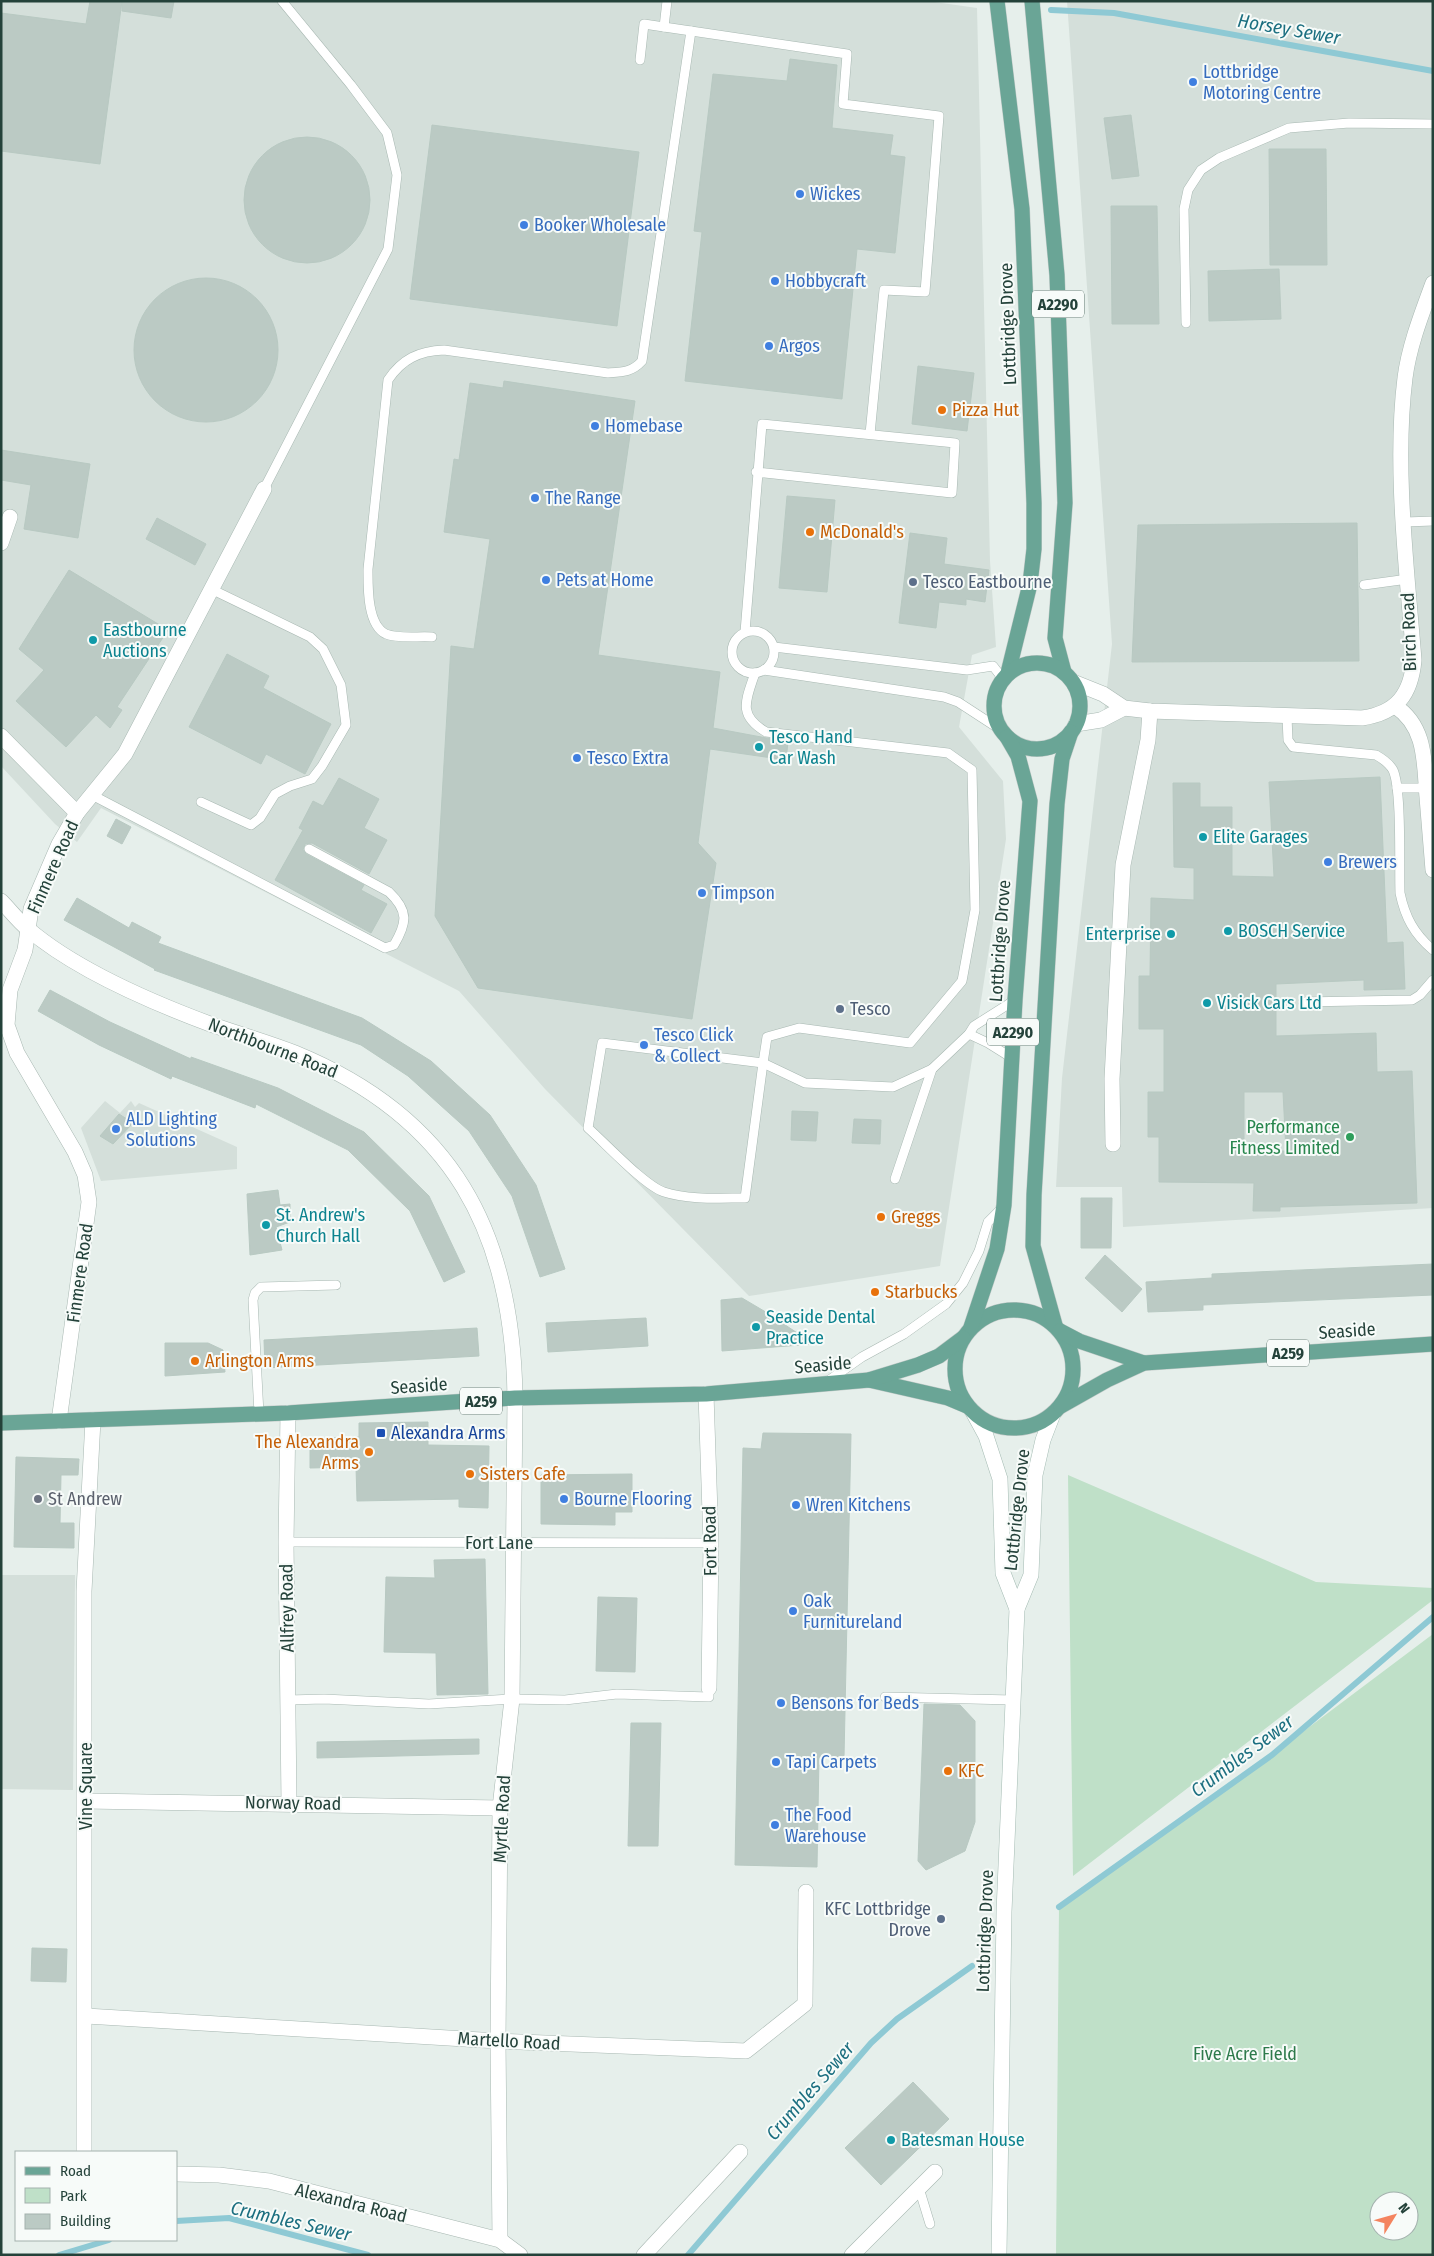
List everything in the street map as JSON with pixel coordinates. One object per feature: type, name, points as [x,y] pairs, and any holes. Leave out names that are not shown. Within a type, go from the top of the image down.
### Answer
[{"type":"main road","name":"Lottbridge Drove","points":[[997,1],[1022,210],[1034,503],[1034,549],[1030,584],[1006,676]]},
{"type":"main road","name":"A2290","points":[[1032,1],[1057,276],[1065,503],[1055,638],[1069,677]]},
{"type":"main road","points":[[1036,662],[1051,664],[1069,677],[1079,696],[1080,710],[1074,728],[1063,740],[1040,749],[1017,744],[1004,733],[995,718],[994,704],[996,690],[1006,676],[1021,665],[1036,662]]},
{"type":"main road","name":"A2290","points":[[1058,1328],[1033,1246],[1034,1196],[1058,797],[1062,760],[1074,728]]},
{"type":"main road","name":"Lottbridge Drove","points":[[967,1333],[996,1250],[1004,1205],[1015,1000],[1030,801],[1018,756],[1004,733]]},
{"type":"main road","points":[[1013,1309],[1028,1311],[1042,1316],[1058,1328],[1069,1346],[1074,1364],[1072,1382],[1057,1410],[1035,1425],[1018,1428],[1002,1427],[986,1421],[970,1409],[956,1385],[954,1365],[956,1354],[967,1333],[983,1318],[997,1311],[1013,1309]]},
{"type":"main road","name":"Seaside","points":[[1058,1328],[1079,1341],[1144,1363]]},
{"type":"main road","name":"Seaside","points":[[1,1423],[288,1413],[515,1398],[706,1394],[869,1380],[918,1365],[939,1356],[967,1333]]},
{"type":"main road","name":"Seaside","points":[[1057,1410],[1107,1380],[1144,1363],[1433,1344]]},
{"type":"main road","name":"Seaside","points":[[869,1380],[948,1398],[970,1409]]},
{"type":"street","name":"Birch Road","points":[[1396,706],[1404,696],[1413,674],[1414,660],[1404,522],[1401,447],[1405,377],[1419,320],[1433,283]]},
{"type":"street","name":"Finmere Road","points":[[59,1421],[89,1202],[85,1176],[75,1152],[17,1053],[7,1025],[10,990],[26,950],[31,909],[59,844],[77,813],[126,754],[264,490]]},
{"type":"street","points":[[1,543],[10,517]]},
{"type":"street","points":[[1069,677],[1103,694],[1124,708],[1150,711],[1362,718],[1385,713],[1396,706],[1404,712],[1418,733],[1425,761],[1433,870]]},
{"type":"street","points":[[1074,728],[1101,720],[1124,708]]},
{"type":"street","points":[[1113,1144],[1112,1079],[1123,865],[1148,740],[1150,711]]},
{"type":"street","points":[[1,736],[77,813]]},
{"type":"street","name":"Northbourne Road","points":[[1,901],[28,929],[63,954],[126,989],[210,1024],[293,1052],[328,1067],[364,1086],[407,1120],[431,1144],[459,1179],[479,1213],[492,1248],[504,1295],[515,1366],[515,1398]]},
{"type":"street","name":"Fort Road","points":[[706,1394],[711,1543],[709,1688]]},
{"type":"street","name":"Myrtle Road","points":[[500,2240],[498,2041],[500,1808],[512,1699],[515,1398]]},
{"type":"street","name":"Lottbridge Drove","points":[[970,1409],[986,1436],[1000,1479],[1003,1573],[1017,1609]]},
{"type":"street","name":"Lottbridge Drove","points":[[999,2255],[1003,1934],[1017,1609],[1031,1575],[1035,1476],[1043,1440],[1057,1410]]},
{"type":"street","name":"Allfrey Road","points":[[288,1413],[286,1542],[289,1803]]},
{"type":"street","name":"Vine Square","points":[[84,2151],[86,1800],[84,1591],[93,1420]]},
{"type":"street","name":"Norway Road","points":[[86,1800],[500,1808]]},
{"type":"street","name":"Martello Road","points":[[86,2016],[498,2041],[746,2051],[805,2004],[806,1892]]},
{"type":"street","points":[[644,2255],[740,2152]]},
{"type":"street","points":[[852,2255],[935,2172]]},
{"type":"street","name":"Alexandra Road","points":[[178,2174],[219,2175],[269,2181],[500,2240],[520,2255]]},
{"type":"lane","points":[[264,490],[388,249],[397,175],[387,133],[351,85],[282,1]]},
{"type":"lane","points":[[664,27],[667,1]]},
{"type":"lane","points":[[640,60],[644,24],[847,54],[843,104],[939,116],[925,292],[884,290],[870,434]]},
{"type":"lane","points":[[432,637],[387,634],[376,625],[368,599],[368,569],[388,380],[408,358],[430,350],[444,350],[608,373],[627,372],[636,368],[642,361],[691,31]]},
{"type":"lane","points":[[1186,323],[1184,209],[1188,190],[1201,170],[1219,158],[1289,128],[1349,124],[1433,124]]},
{"type":"lane","points":[[745,632],[756,472],[762,424],[955,443],[952,493],[756,472]]},
{"type":"lane","points":[[1404,522],[1433,520]]},
{"type":"lane","points":[[1364,584],[1408,580]]},
{"type":"lane","points":[[201,802],[251,825],[260,818],[275,794],[290,786],[312,779],[322,766],[346,725],[341,685],[323,649],[310,637],[213,590]]},
{"type":"lane","points":[[1004,733],[958,702],[944,696],[760,672],[741,670],[732,658],[732,645],[735,639],[745,632],[759,632],[771,640],[774,647],[773,660],[760,672],[745,704],[746,712],[756,726],[766,732],[948,753],[972,770],[976,910],[962,981],[910,1043],[798,1028],[768,1037],[763,1063],[757,1104],[745,1198],[697,1197],[663,1192],[629,1167],[588,1128],[602,1043],[763,1063],[805,1083],[893,1088],[932,1069],[969,1034],[974,1026],[1015,1000]]},
{"type":"lane","points":[[774,647],[967,670],[993,666],[1006,676]]},
{"type":"lane","points":[[1287,716],[1288,740],[1293,748],[1376,755],[1387,762],[1392,768],[1397,788],[1400,893],[1403,907],[1408,921],[1433,950]]},
{"type":"lane","points":[[1397,788],[1426,788]]},
{"type":"lane","points":[[92,795],[385,948],[394,945],[405,926],[403,910],[397,900],[389,892],[309,849]]},
{"type":"lane","points":[[1303,1002],[1412,1000],[1433,980]]},
{"type":"lane","points":[[969,1034],[1012,1058]]},
{"type":"lane","points":[[896,1179],[932,1069]]},
{"type":"lane","points":[[824,1384],[862,1357],[904,1334],[946,1304],[963,1283],[979,1251],[988,1222],[1004,1205]]},
{"type":"lane","points":[[259,1414],[253,1300],[255,1293],[261,1287],[336,1285]]},
{"type":"lane","name":"Fort Lane","points":[[286,1542],[711,1543]]},
{"type":"lane","points":[[288,1700],[324,1699],[429,1704],[512,1699],[565,1700],[618,1694],[709,1697],[709,1688]]},
{"type":"lane","points":[[886,1696],[1013,1700]]},
{"type":"lane","points":[[919,2188],[930,2224]]},
{"type":"shaded area","points":[[1,1],[928,1],[977,8],[990,561],[996,647],[972,655],[959,727],[1003,781],[1006,839],[940,1266],[749,1296],[545,1089],[459,991],[101,808],[77,842],[55,824],[1,766]]},
{"type":"shaded area","points":[[1067,1],[1433,1],[1433,1208],[1123,1227],[1122,1187],[1056,1187],[1062,1078],[1112,644]]},
{"type":"shaded area","points":[[105,1101],[120,1113],[131,1101],[135,1107],[139,1103],[237,1147],[237,1169],[101,1181],[81,1128]]},
{"type":"shaded area","points":[[1,1575],[75,1575],[73,1790],[1,1789]]},
{"type":"green space","points":[[1068,1475],[1316,1582],[1433,1588],[1433,1600],[1073,1876]]},
{"type":"green space","name":"Five Acre Field","points":[[1433,1634],[1433,2255],[1056,2255],[1059,1907],[1272,1755]]},
{"type":"building","points":[[90,1],[122,1],[100,164],[1,151],[1,13],[86,24]]},
{"type":"building","points":[[122,1],[174,1],[171,18],[122,11]]},
{"type":"building","points":[[790,59],[837,65],[832,128],[893,135],[890,155],[905,157],[895,253],[857,249],[842,399],[685,381],[702,232],[694,231],[713,74],[787,81]]},
{"type":"building","points":[[1131,115],[1139,176],[1112,179],[1104,118]]},
{"type":"building","name":"Booker Wholesale","points":[[432,125],[639,152],[617,326],[410,299]]},
{"type":"building","points":[[307,137],[331,142],[351,156],[365,176],[370,200],[365,224],[351,244],[331,258],[307,263],[283,258],[263,244],[249,224],[244,200],[249,176],[263,156],[283,142]]},
{"type":"building","points":[[1269,149],[1326,149],[1327,265],[1270,265]]},
{"type":"building","points":[[1111,206],[1157,206],[1159,324],[1112,324]]},
{"type":"building","points":[[1279,269],[1281,319],[1209,321],[1208,271]]},
{"type":"building","points":[[206,278],[234,283],[257,299],[273,322],[278,350],[273,378],[257,401],[234,417],[206,422],[178,417],[155,401],[139,378],[134,350],[139,322],[155,299],[178,283]]},
{"type":"building","name":"Pizza Hut","points":[[918,366],[974,373],[967,431],[912,424]]},
{"type":"building","name":"Tesco Extra","points":[[504,381],[635,401],[598,655],[720,672],[713,728],[788,742],[786,760],[710,749],[698,843],[716,863],[692,1019],[478,988],[435,916],[451,646],[474,649],[490,539],[444,532],[454,459],[459,460],[470,383],[503,388]]},
{"type":"building","points":[[1,450],[90,464],[78,538],[24,529],[31,485],[1,480]]},
{"type":"building","points":[[787,496],[835,500],[827,592],[779,588]]},
{"type":"building","points":[[157,518],[206,544],[195,565],[146,539]]},
{"type":"building","points":[[1357,523],[1359,661],[1132,662],[1138,525]]},
{"type":"building","points":[[910,533],[947,538],[944,564],[989,570],[985,602],[966,599],[966,605],[939,602],[936,628],[899,623]]},
{"type":"building","name":"Eastbourne Auctions","points":[[69,570],[168,630],[117,707],[122,710],[110,728],[96,715],[66,747],[16,701],[44,670],[19,649]]},
{"type":"building","points":[[227,654],[269,676],[263,688],[331,724],[305,774],[266,754],[261,764],[189,727]]},
{"type":"building","points":[[1380,777],[1387,943],[1403,942],[1405,989],[1364,990],[1364,980],[1276,984],[1276,1036],[1376,1033],[1377,1072],[1412,1071],[1417,1203],[1280,1207],[1280,1211],[1253,1211],[1254,1183],[1159,1182],[1159,1137],[1148,1137],[1148,1092],[1164,1092],[1164,1029],[1139,1029],[1139,976],[1150,976],[1151,898],[1194,900],[1194,868],[1174,867],[1173,783],[1200,783],[1200,807],[1232,807],[1232,876],[1274,877],[1269,782]],"holes":[[[1244,1092],[1283,1092],[1286,1151],[1244,1151]]]},
{"type":"building","points":[[339,778],[379,799],[364,828],[387,840],[369,874],[312,843],[305,844],[303,850],[306,854],[364,885],[361,890],[387,904],[371,933],[275,880],[303,830],[299,828],[313,801],[323,806]]},
{"type":"building","points":[[116,819],[131,827],[122,844],[107,836]]},
{"type":"building","points":[[77,898],[129,928],[132,922],[161,937],[158,943],[362,1018],[431,1061],[490,1115],[536,1185],[565,1269],[540,1277],[512,1196],[469,1131],[408,1076],[361,1045],[154,970],[64,920]]},
{"type":"building","points":[[50,990],[110,1022],[191,1059],[191,1057],[278,1088],[364,1132],[429,1196],[465,1272],[444,1282],[410,1211],[348,1150],[256,1104],[255,1108],[172,1076],[171,1079],[99,1045],[38,1011]]},
{"type":"building","points":[[792,1111],[818,1112],[816,1141],[791,1140]]},
{"type":"building","name":"ALD Lighting Solutions","points":[[119,1114],[133,1123],[113,1144],[100,1136]]},
{"type":"building","points":[[854,1119],[881,1120],[880,1144],[852,1143]]},
{"type":"building","name":"St. Andrew's Church Hall","points":[[278,1190],[280,1205],[290,1204],[290,1222],[276,1227],[282,1250],[250,1255],[247,1194]]},
{"type":"building","points":[[1081,1198],[1112,1198],[1111,1248],[1081,1248]]},
{"type":"building","points":[[1105,1255],[1142,1289],[1122,1312],[1085,1278]]},
{"type":"building","points":[[1433,1264],[1433,1295],[1203,1305],[1203,1310],[1148,1312],[1146,1282],[1212,1278],[1212,1274]]},
{"type":"building","name":"Seaside Dental Practice","points":[[742,1298],[814,1344],[722,1351],[721,1300]]},
{"type":"building","points":[[646,1318],[648,1346],[548,1352],[546,1323]]},
{"type":"building","points":[[477,1328],[479,1356],[265,1368],[264,1340]]},
{"type":"building","name":"Arlington Arms","points":[[165,1343],[208,1343],[223,1350],[225,1372],[165,1376]]},
{"type":"building","name":"The Alexandra Arms","points":[[428,1422],[428,1445],[489,1446],[488,1508],[459,1507],[459,1499],[357,1501],[356,1467],[310,1468],[310,1438],[359,1437],[359,1423]]},
{"type":"building","points":[[763,1433],[851,1434],[844,1757],[819,1757],[817,1867],[735,1865],[743,1448],[761,1449]]},
{"type":"building","name":"St Andrew","points":[[16,1457],[79,1459],[78,1475],[61,1475],[60,1523],[74,1523],[74,1548],[14,1547]]},
{"type":"building","points":[[632,1474],[632,1512],[615,1512],[615,1525],[541,1524],[541,1475]]},
{"type":"building","points":[[485,1559],[488,1694],[437,1695],[436,1653],[384,1652],[386,1577],[435,1578],[434,1560]]},
{"type":"building","points":[[598,1597],[637,1598],[635,1672],[596,1671]]},
{"type":"building","name":"KFC","points":[[924,1704],[960,1705],[975,1721],[975,1822],[965,1851],[926,1870],[918,1861]]},
{"type":"building","points":[[631,1723],[661,1723],[658,1846],[628,1846]]},
{"type":"building","points":[[479,1739],[479,1754],[317,1758],[317,1742]]},
{"type":"building","points":[[32,1948],[67,1949],[66,1982],[31,1981]]},
{"type":"building","name":"Batesman House","points":[[913,2082],[949,2119],[881,2185],[845,2148]]},
{"type":"waterway","name":"Horsey Sewer","points":[[1051,10],[1114,13],[1433,71]]},
{"type":"waterway","name":"Crumbles Sewer","points":[[1059,1907],[1272,1755],[1433,1617]]},
{"type":"waterway","name":"Crumbles Sewer","points":[[688,2255],[871,2043],[897,2019],[972,1966]]},
{"type":"waterway","name":"Crumbles Sewer","points":[[178,2221],[229,2218],[368,2255]]},
{"type":"waterway","name":"Crumbles Sewer","points":[[59,2255],[106,2241]]},
{"type":"place","name":"Lottbridge Motoring Centre","points":[[1193,82]]},
{"type":"place","name":"Wickes","points":[[800,194]]},
{"type":"place","name":"Booker Wholesale","points":[[524,225]]},
{"type":"place","name":"Hobbycraft","points":[[775,281]]},
{"type":"place","name":"Argos","points":[[769,346]]},
{"type":"place","name":"Pizza Hut","points":[[942,410]]},
{"type":"place","name":"Homebase","points":[[595,426]]},
{"type":"place","name":"The Range","points":[[535,498]]},
{"type":"place","name":"McDonald's","points":[[810,532]]},
{"type":"place","name":"Pets at Home","points":[[546,580]]},
{"type":"place","name":"Tesco Eastbourne","points":[[913,582]]},
{"type":"place","name":"Eastbourne Auctions","points":[[93,640]]},
{"type":"place","name":"Tesco Hand Car Wash","points":[[759,747]]},
{"type":"place","name":"Tesco Extra","points":[[577,758]]},
{"type":"place","name":"Elite Garages","points":[[1203,837]]},
{"type":"place","name":"Brewers","points":[[1328,862]]},
{"type":"place","name":"Timpson","points":[[702,893]]},
{"type":"place","name":"BOSCH Service","points":[[1228,931]]},
{"type":"place","name":"Enterprise","points":[[1171,934]]},
{"type":"place","name":"Visick Cars Ltd","points":[[1207,1003]]},
{"type":"place","name":"Tesco","points":[[840,1009]]},
{"type":"place","name":"Tesco Click & Collect","points":[[644,1045]]},
{"type":"place","name":"ALD Lighting Solutions","points":[[116,1129]]},
{"type":"place","name":"Performance Fitness Limited","points":[[1350,1137]]},
{"type":"place","name":"Greggs","points":[[881,1217]]},
{"type":"place","name":"St. Andrew's Church Hall","points":[[266,1225]]},
{"type":"place","name":"Starbucks","points":[[875,1292]]},
{"type":"place","name":"Seaside Dental Practice","points":[[756,1327]]},
{"type":"place","name":"Arlington Arms","points":[[195,1361]]},
{"type":"place","name":"Alexandra Arms","points":[[381,1433]]},
{"type":"place","name":"The Alexandra Arms","points":[[369,1452]]},
{"type":"place","name":"Sisters Cafe","points":[[470,1474]]},
{"type":"place","name":"St Andrew","points":[[38,1499]]},
{"type":"place","name":"Bourne Flooring","points":[[564,1499]]},
{"type":"place","name":"Wren Kitchens","points":[[796,1505]]},
{"type":"place","name":"Oak Furnitureland","points":[[793,1611]]},
{"type":"place","name":"Bensons for Beds","points":[[781,1703]]},
{"type":"place","name":"Tapi Carpets","points":[[776,1762]]},
{"type":"place","name":"KFC","points":[[948,1771]]},
{"type":"place","name":"The Food Warehouse","points":[[775,1825]]},
{"type":"place","name":"KFC Lottbridge Drove","points":[[941,1919]]},
{"type":"place","name":"Batesman House","points":[[891,2140]]}]
